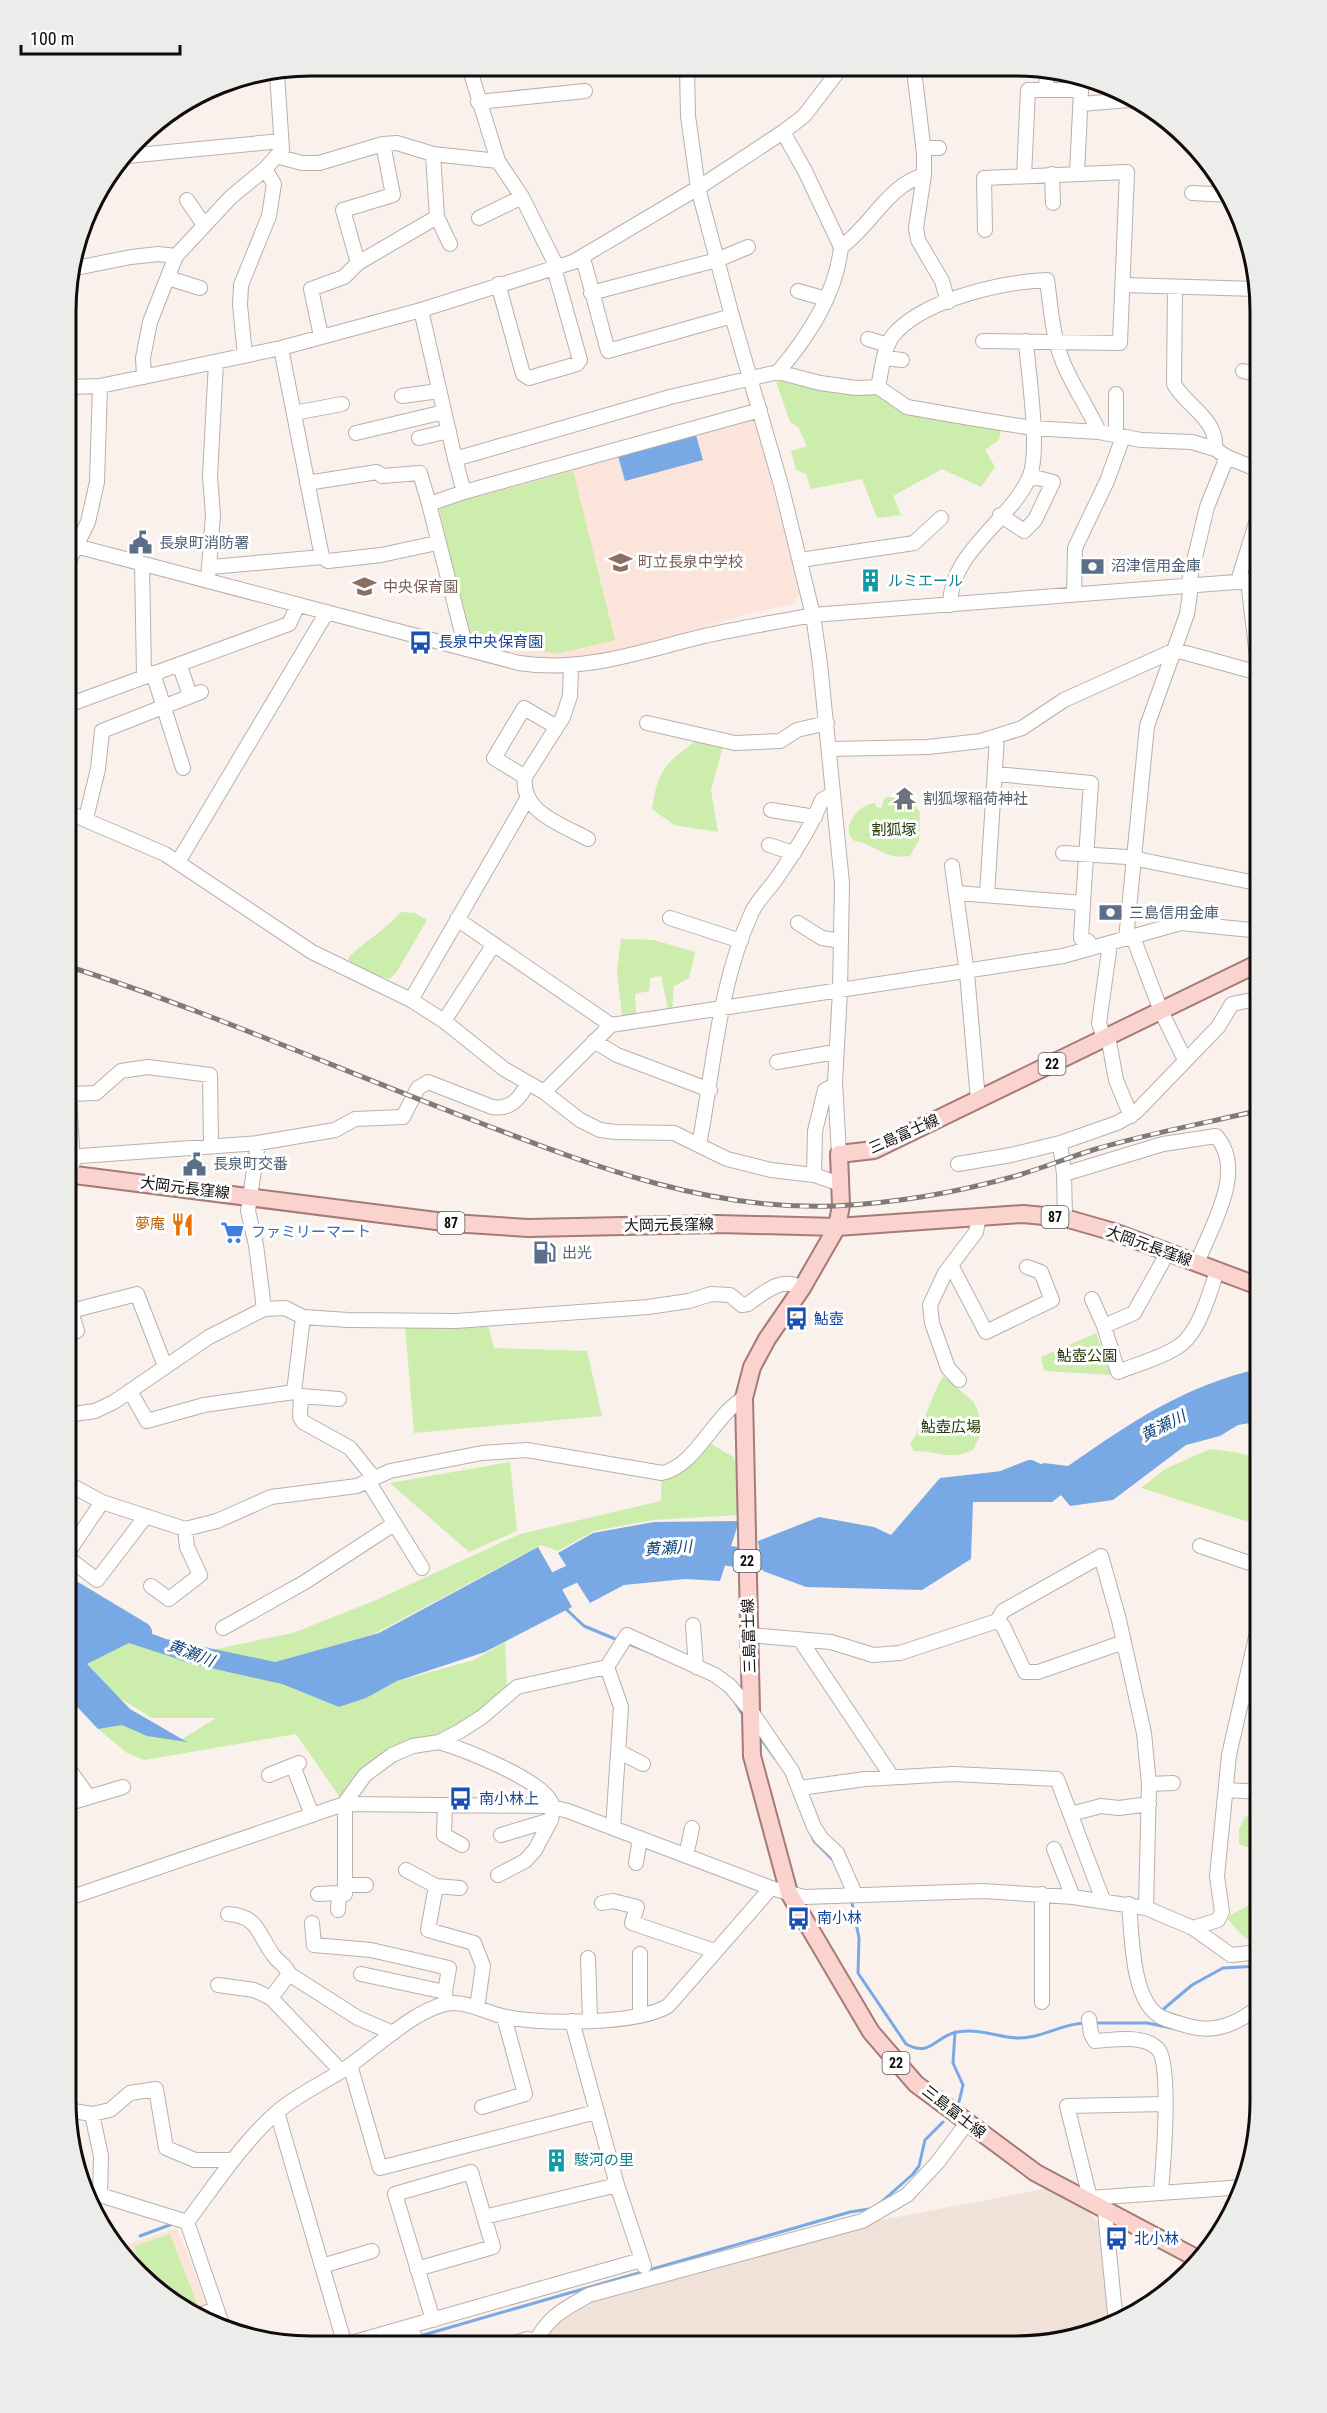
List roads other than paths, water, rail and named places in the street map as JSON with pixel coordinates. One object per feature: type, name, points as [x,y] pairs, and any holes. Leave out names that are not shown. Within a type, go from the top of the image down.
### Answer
[{"type":"main road","name":"三島富士線","points":[[1193,2256],[1105,2212],[1089,2200],[1036,2173],[916,2084],[871,2032],[789,1893],[756,1775],[751,1722],[744,1398],[752,1367],[767,1339],[802,1288],[837,1227],[840,1184],[839,1154],[874,1150],[1250,967]]},
{"type":"main road","name":"大岡元長窪線","points":[[76,1175],[452,1223],[528,1228],[718,1224],[837,1227],[1023,1214],[1065,1218],[1114,1232],[1250,1283]]},
{"type":"street","points":[[471,76],[498,161],[522,197],[555,267],[580,360],[577,364],[529,378],[523,374],[498,284]]},
{"type":"street","points":[[687,76],[688,116],[698,188],[813,615],[827,723],[842,883],[840,991],[835,1052],[839,1154]]},
{"type":"street","points":[[76,387],[100,386],[281,348],[421,310],[584,258],[698,188],[783,132],[804,116],[835,76]]},
{"type":"street","points":[[915,76],[924,175],[916,228],[918,240],[942,281],[948,302]]},
{"type":"street","points":[[144,377],[143,358],[150,322],[176,256],[231,197],[266,169],[282,150],[277,79]]},
{"type":"street","points":[[1046,90],[1047,79]]},
{"type":"street","points":[[1024,176],[1029,90],[1081,90],[1077,173]]},
{"type":"street","points":[[478,102],[585,91]]},
{"type":"street","points":[[1081,104],[1120,101]]},
{"type":"street","points":[[778,372],[813,325],[839,268],[841,248],[805,171],[783,132]]},
{"type":"street","points":[[136,155],[281,141]]},
{"type":"street","points":[[276,156],[302,163],[320,163],[383,144],[408,145],[433,154],[498,161]]},
{"type":"street","points":[[358,263],[343,210],[393,195],[383,144]]},
{"type":"street","points":[[923,148],[939,148]]},
{"type":"street","points":[[433,154],[437,217],[450,244]]},
{"type":"street","points":[[245,356],[239,297],[241,285],[269,216],[274,184],[266,169]]},
{"type":"street","points":[[983,341],[1120,343],[1127,172],[984,178],[985,230]]},
{"type":"street","points":[[1052,174],[1053,203]]},
{"type":"street","points":[[841,248],[857,236],[903,183],[924,175]]},
{"type":"street","points":[[1192,193],[1219,194]]},
{"type":"street","points":[[479,218],[522,197]]},
{"type":"street","points":[[188,200],[204,225]]},
{"type":"street","points":[[321,336],[311,289],[344,277],[358,263],[437,217]]},
{"type":"street","points":[[591,293],[717,260],[748,247]]},
{"type":"street","points":[[81,267],[131,257],[158,254],[176,256]]},
{"type":"street","points":[[584,258],[591,293],[608,351],[732,316]]},
{"type":"street","points":[[168,278],[200,288]]},
{"type":"street","points":[[878,387],[886,352],[896,331],[920,315],[976,289],[1047,280],[1056,341],[1074,387],[1088,407],[1099,432]]},
{"type":"street","points":[[1124,285],[1249,289]]},
{"type":"street","points":[[1175,288],[1174,384],[1179,393],[1212,426],[1221,453],[1189,586],[1187,614],[1147,726],[1134,858],[1130,938],[1185,1060]]},
{"type":"street","points":[[798,291],[826,299]]},
{"type":"street","points":[[421,310],[464,492]]},
{"type":"street","points":[[868,339],[902,360]]},
{"type":"street","points":[[950,605],[953,580],[981,539],[1030,476],[1034,456],[1026,341]]},
{"type":"street","points":[[281,348],[322,557]]},
{"type":"street","points":[[209,573],[213,514],[210,476],[216,362]]},
{"type":"street","points":[[1243,371],[1250,373]]},
{"type":"street","points":[[455,459],[749,377],[778,372],[820,383],[856,388],[878,387],[907,406],[1032,428],[1099,432],[1192,442],[1250,466]]},
{"type":"street","points":[[76,540],[88,522],[97,482],[100,386]]},
{"type":"street","points":[[402,396],[439,390]]},
{"type":"street","points":[[1074,594],[1075,548],[1107,481],[1120,436],[1116,394]]},
{"type":"street","points":[[294,413],[342,404]]},
{"type":"street","points":[[429,504],[464,492],[759,410]]},
{"type":"street","points":[[356,433],[444,412]]},
{"type":"street","points":[[419,438],[449,431]]},
{"type":"street","points":[[307,483],[377,472],[382,476],[420,472],[466,648]]},
{"type":"street","points":[[1000,516],[1024,531],[1035,520],[1053,483],[1030,476]]},
{"type":"street","points":[[800,560],[914,543],[941,518]]},
{"type":"street","points":[[209,573],[322,557],[328,561],[381,555],[437,543]]},
{"type":"street","points":[[76,547],[142,564],[209,573],[298,605],[519,663],[571,666],[624,658],[733,630],[813,615],[1249,581]]},
{"type":"street","points":[[142,564],[149,674],[164,705],[183,768]]},
{"type":"street","points":[[76,702],[290,624],[298,605]]},
{"type":"street","points":[[178,862],[327,612]]},
{"type":"street","points":[[829,749],[928,747],[997,737],[1022,728],[1064,700],[1175,650],[1250,671]]},
{"type":"street","points":[[86,818],[98,769],[102,731],[195,694],[179,664]]},
{"type":"street","points":[[571,666],[570,696],[563,717],[555,726],[525,777],[524,786],[527,799],[540,813],[588,839]]},
{"type":"street","points":[[525,777],[494,758],[524,708],[555,726]]},
{"type":"street","points":[[647,723],[735,743],[780,741],[797,730],[827,723]]},
{"type":"street","points":[[987,895],[997,737]]},
{"type":"street","points":[[996,774],[1091,783],[1088,854],[1080,938],[1088,941],[1092,948]]},
{"type":"street","points":[[699,1145],[710,1090],[720,1008],[741,941],[761,897],[794,854],[822,800],[833,794]]},
{"type":"street","points":[[411,1000],[527,799]]},
{"type":"street","points":[[771,810],[815,817]]},
{"type":"street","points":[[76,815],[178,862],[312,952],[411,1000],[444,1021],[504,1069],[544,1092],[580,1119],[600,1130],[674,1133],[727,1159],[771,1170],[814,1175],[840,1184]]},
{"type":"street","points":[[769,845],[794,854]]},
{"type":"street","points":[[1063,853],[1134,858],[1250,882]]},
{"type":"street","points":[[952,866],[967,973],[978,1100]]},
{"type":"street","points":[[957,893],[1083,903]]},
{"type":"street","points":[[670,918],[741,941]]},
{"type":"street","points":[[457,919],[611,1025]]},
{"type":"street","points":[[798,922],[822,938],[841,941]]},
{"type":"street","points":[[544,1092],[611,1025],[967,973],[1063,956],[1181,923],[1250,930]]},
{"type":"street","points":[[444,1021],[494,944]]},
{"type":"street","points":[[1110,944],[1099,1023],[1106,1037],[1116,1080],[1131,1116]]},
{"type":"street","points":[[958,1164],[1011,1155],[1060,1143],[1131,1116],[1218,1027],[1232,1004],[1250,1000]]},
{"type":"street","points":[[594,1041],[617,1055],[710,1090]]},
{"type":"street","points":[[777,1062],[835,1052]]},
{"type":"street","points":[[76,1094],[96,1093],[121,1071],[148,1067],[210,1076],[211,1145]]},
{"type":"street","points":[[76,1156],[258,1143],[334,1130],[355,1119],[403,1117],[418,1088],[428,1082],[502,1109],[512,1105],[528,1083]]},
{"type":"street","points":[[814,1175],[815,1131],[820,1108],[825,1090],[835,1084]]},
{"type":"street","points":[[1064,1173],[1163,1143],[1216,1136],[1227,1152],[1227,1182],[1221,1205],[1197,1263]]},
{"type":"street","points":[[258,1143],[248,1211],[256,1245],[264,1309]]},
{"type":"street","points":[[1060,1143],[1064,1173],[1065,1218]]},
{"type":"street","points":[[959,1380],[948,1368],[930,1311],[951,1265],[976,1232],[979,1216]]},
{"type":"street","points":[[1104,1326],[1134,1313],[1168,1252]]},
{"type":"street","points":[[951,1265],[986,1332],[1052,1300],[1041,1272],[1027,1267]]},
{"type":"street","points":[[1092,1299],[1104,1326],[1118,1372],[1179,1347],[1206,1305],[1217,1271]]},
{"type":"street","points":[[1241,1280],[1250,1278]]},
{"type":"street","points":[[76,1414],[95,1411],[114,1402],[209,1337],[264,1309],[285,1308],[303,1317],[456,1321],[648,1306],[689,1301],[711,1294],[730,1295],[742,1305],[748,1304],[780,1284],[792,1282],[802,1288]]},
{"type":"street","points":[[76,1310],[137,1294],[165,1366]]},
{"type":"street","points":[[303,1317],[297,1394],[300,1417],[303,1422],[350,1448],[422,1568]]},
{"type":"street","points":[[129,1391],[147,1421],[204,1405],[297,1394],[339,1399]]},
{"type":"street","points":[[76,1487],[102,1502],[185,1529],[217,1521],[271,1497],[357,1486],[390,1471],[414,1468],[444,1458],[527,1450],[662,1473],[679,1467],[732,1406],[744,1398]]},
{"type":"street","points":[[76,1542],[102,1502]]},
{"type":"street","points":[[76,1563],[98,1580],[146,1516]]},
{"type":"street","points":[[223,1628],[305,1582],[394,1524]]},
{"type":"street","points":[[151,1586],[169,1599],[200,1575],[187,1547],[185,1529]]},
{"type":"street","points":[[1200,1546],[1250,1563]]},
{"type":"street","points":[[749,1635],[831,1642],[873,1655],[900,1653],[997,1622],[1003,1611],[1101,1556],[1124,1642],[1144,1733],[1149,1784],[1146,1908]]},
{"type":"street","points":[[997,1622],[1003,1626],[1025,1672],[1038,1672],[1124,1642]]},
{"type":"street","points":[[693,1625],[696,1667]]},
{"type":"street","points":[[338,1910],[342,1889],[344,1804],[365,1775],[392,1755],[413,1746],[439,1742],[483,1717],[517,1687],[607,1667],[627,1635],[696,1667],[730,1686],[751,1722],[800,1788],[820,1839],[837,1853],[855,1894]]},
{"type":"street","points":[[801,1641],[892,1777]]},
{"type":"street","points":[[607,1667],[621,1707],[613,1828]]},
{"type":"street","points":[[1193,1928],[1218,1920],[1222,1912],[1217,1876],[1229,1755],[1250,1676]]},
{"type":"street","points":[[1243,1696],[1250,1697]]},
{"type":"street","points":[[439,1742],[474,1753],[527,1782],[550,1799],[552,1814],[535,1850],[525,1861],[507,1868],[498,1875]]},
{"type":"street","points":[[618,1751],[643,1764]]},
{"type":"street","points":[[270,1775],[296,1765],[312,1815]]},
{"type":"street","points":[[800,1788],[892,1777],[953,1774],[1058,1779],[1103,1900]]},
{"type":"street","points":[[76,1779],[88,1796]]},
{"type":"street","points":[[1149,1784],[1173,1783]]},
{"type":"street","points":[[76,1800],[123,1787]]},
{"type":"street","points":[[1226,1790],[1250,1791]]},
{"type":"street","points":[[76,1896],[344,1804],[445,1806],[552,1814],[613,1828],[771,1888],[804,1897],[983,1891],[1042,1894],[1129,1904],[1146,1908],[1193,1928],[1231,1955],[1250,1953]]},
{"type":"street","points":[[1071,1814],[1101,1806],[1119,1808],[1149,1804]]},
{"type":"street","points":[[445,1806],[444,1835],[462,1845]]},
{"type":"street","points":[[501,1835],[552,1814]]},
{"type":"street","points":[[686,1856],[692,1828]]},
{"type":"street","points":[[636,1863],[640,1838]]},
{"type":"street","points":[[1054,1849],[1073,1897]]},
{"type":"street","points":[[406,1870],[436,1886],[460,1888]]},
{"type":"street","points":[[318,1894],[366,1885]]},
{"type":"street","points":[[436,1886],[428,1930],[474,1943],[483,1966],[477,2008]]},
{"type":"street","points":[[361,1974],[504,2017],[542,2022],[590,2020],[654,2013],[668,2006],[771,1888]]},
{"type":"street","points":[[1042,1894],[1042,2002]]},
{"type":"street","points":[[602,1903],[613,1901],[637,1907],[633,1923],[715,1951]]},
{"type":"street","points":[[1129,1904],[1136,1974],[1144,1998],[1160,2017],[1196,2028],[1222,2028],[1234,2024],[1250,2013]]},
{"type":"street","points":[[228,1914],[239,1915],[258,1927],[270,1951],[287,1968],[289,1974],[358,2018],[393,2033]]},
{"type":"street","points":[[312,1923],[314,1945],[370,1950],[449,1968],[446,1999]]},
{"type":"street","points":[[640,1954],[640,2015]]},
{"type":"street","points":[[588,1958],[590,2020]]},
{"type":"street","points":[[272,1998],[289,1974]]},
{"type":"street","points":[[218,1985],[254,1990],[272,1998],[346,2068],[380,2168],[596,2112]]},
{"type":"street","points":[[187,2222],[233,2160],[277,2112],[446,1999]]},
{"type":"street","points":[[482,2107],[525,2094],[504,2017]]},
{"type":"street","points":[[1089,2019],[1090,2034],[1095,2041],[1133,2039],[1148,2043],[1159,2050],[1164,2062],[1165,2104],[1165,2145],[1161,2191]]},
{"type":"street","points":[[572,2021],[617,2185],[641,2260],[651,2278]]},
{"type":"street","points":[[77,2111],[92,2114],[110,2110],[129,2093],[156,2089],[166,2148],[195,2160],[233,2160]]},
{"type":"street","points":[[1165,2104],[1066,2106],[1089,2200],[1161,2191],[1235,2187]]},
{"type":"street","points":[[277,2112],[341,2336]]},
{"type":"street","points":[[92,2114],[101,2156],[99,2195],[187,2222]]},
{"type":"street","points":[[538,2336],[541,2329],[559,2312],[589,2295],[862,2221],[907,2194],[937,2163],[967,2123]]},
{"type":"street","points":[[417,2269],[493,2247],[471,2172],[395,2194],[417,2269],[433,2320]]},
{"type":"street","points":[[484,2217],[617,2185]]},
{"type":"street","points":[[1105,2212],[1115,2314]]},
{"type":"street","points":[[187,2222],[220,2318]]},
{"type":"street","points":[[322,2266],[372,2251]]},
{"type":"street","points":[[383,2336],[641,2260]]},
{"type":"street","points":[[207,2312],[216,2309]]},
{"type":"street","points":[[411,2326],[414,2336]]},
{"type":"water","points":[[696,435],[703,460],[625,481],[618,456]]},
{"type":"water","points":[[1250,1371],[1250,1423],[1238,1425],[1220,1436],[1186,1445],[1113,1500],[1070,1506],[1061,1495],[1052,1502],[973,1502],[971,1559],[922,1590],[806,1587],[763,1571],[758,1541],[819,1517],[874,1527],[891,1535],[940,1478],[1020,1469],[1041,1477],[1056,1490],[1036,1466],[1044,1463],[1068,1466],[1114,1434],[1159,1407],[1182,1395]]},
{"type":"water","points":[[739,1521],[720,1581],[685,1579],[624,1585],[590,1603],[558,1553],[593,1533],[654,1522]]},
{"type":"water","points":[[538,1547],[572,1607],[485,1652],[397,1681],[366,1698],[339,1707],[282,1684],[193,1664],[129,1643],[87,1664],[130,1709],[187,1742],[147,1736],[122,1725],[98,1729],[76,1706],[76,1593],[123,1623],[166,1639],[275,1662],[379,1633]]},
{"type":"waterway","name":"黄瀬川","points":[[1002,1481],[1030,1470],[1060,1485],[1071,1480]]},
{"type":"waterway","name":"黄瀬川","points":[[706,1548],[729,1556],[786,1562]]},
{"type":"waterway","name":"黄瀬川","points":[[533,1592],[596,1563]]},
{"type":"waterway","name":"黄瀬川","points":[[76,1592],[142,1632]]},
{"type":"waterway","points":[[565,1608],[584,1626],[620,1641]]},
{"type":"waterway","points":[[626,1643],[642,1649]]},
{"type":"waterway","points":[[735,1702],[744,1717]]},
{"type":"waterway","points":[[759,1736],[775,1758]]},
{"type":"waterway","points":[[811,1833],[814,1841],[835,1862]]},
{"type":"waterway","points":[[851,1898],[859,1938],[858,1973],[906,2044],[921,2049],[950,2034],[966,2031],[1026,2038],[1068,2025],[1086,2023]]},
{"type":"waterway","points":[[1160,2012],[1192,1985],[1223,1968],[1250,1967]]},
{"type":"waterway","points":[[1092,2023],[1147,2023],[1172,2028]]},
{"type":"waterway","points":[[955,2032],[953,2063],[963,2085],[958,2106]]},
{"type":"waterway","points":[[878,2205],[913,2174],[919,2166],[925,2140],[943,2122]]},
{"type":"waterway","points":[[420,2336],[850,2212],[869,2209]]},
{"type":"waterway","points":[[140,2236],[175,2223]]},
{"type":"railway","points":[[76,969],[172,1002],[568,1156],[655,1183],[699,1194],[743,1201],[788,1206],[834,1206],[928,1196],[1019,1175],[1137,1138],[1250,1112]]},
{"type":"place","name":"長泉町消防署","points":[[141,543]]},
{"type":"place","name":"町立長泉中学校","points":[[620,562]]},
{"type":"place","name":"沼津信用金庫","points":[[1093,566]]},
{"type":"place","name":"ルミエール","points":[[870,581]]},
{"type":"place","name":"中央保育園","points":[[365,587]]},
{"type":"place","name":"長泉中央保育園","points":[[420,642]]},
{"type":"place","name":"割狐塚稲荷神社","points":[[905,799]]},
{"type":"place","name":"三島信用金庫","points":[[1111,913]]},
{"type":"place","name":"長泉町交番","points":[[195,1164]]},
{"type":"place","name":"夢庵","points":[[183,1224]]},
{"type":"place","name":"ファミリーマート","points":[[233,1232]]},
{"type":"place","name":"出光","points":[[544,1253]]},
{"type":"place","name":"鮎壺","points":[[796,1319]]},
{"type":"place","name":"南小林上","points":[[461,1799]]},
{"type":"place","name":"南小林","points":[[799,1918]]},
{"type":"place","name":"駿河の里","points":[[556,2160]]},
{"type":"place","name":"北小林","points":[[1116,2239]]},
{"type":"park label","name":"割狐塚","points":[[894,830]]},
{"type":"park label","name":"鮎壺公園","points":[[1087,1356]]},
{"type":"park label","name":"鮎壺広場","points":[[951,1427]]}]
